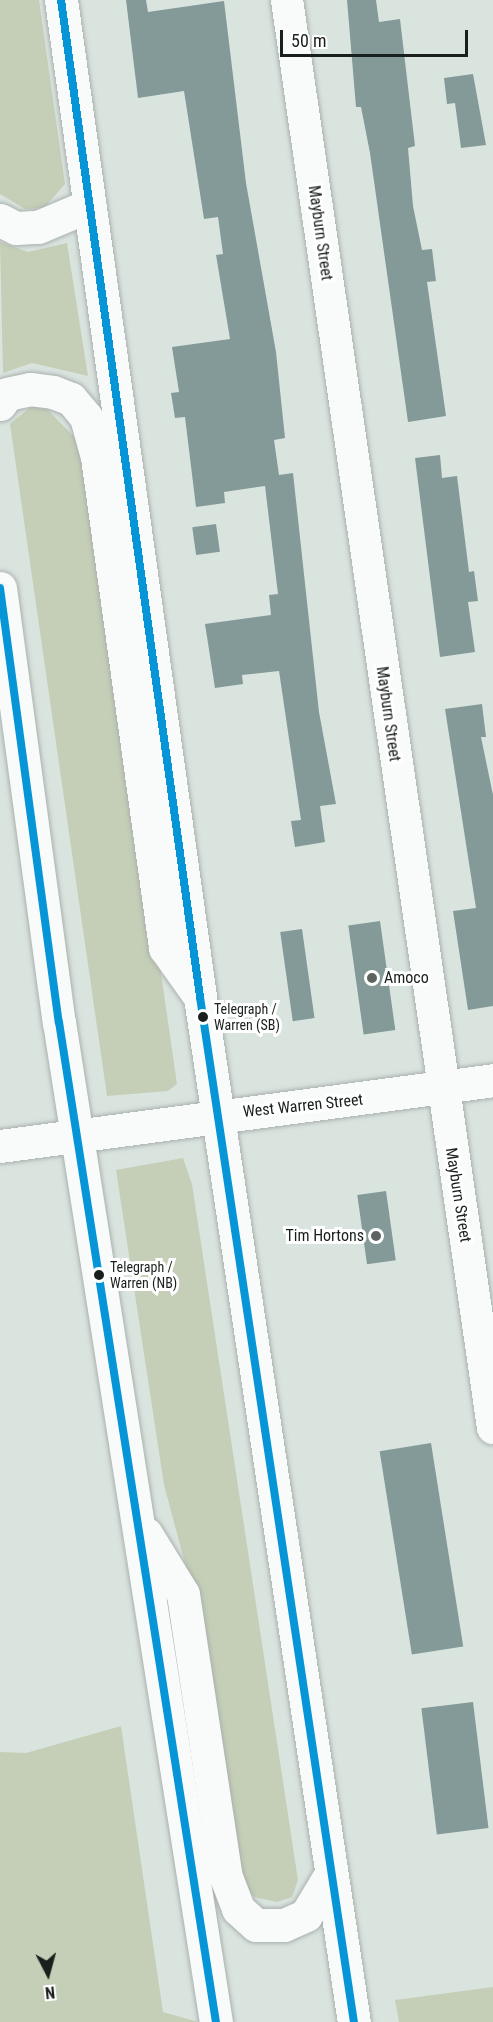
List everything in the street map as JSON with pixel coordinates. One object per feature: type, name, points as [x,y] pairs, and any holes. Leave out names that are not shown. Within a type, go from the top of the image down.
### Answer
[{"type":"main road","points":[[61,0],[200,997],[220,1115],[329,1876],[354,2022]]},
{"type":"main road","points":[[0,220],[16,228],[38,227],[90,205]]},
{"type":"main road","points":[[0,405],[7,394],[53,392],[71,399],[86,417],[97,458],[165,948],[200,997]]},
{"type":"main road","points":[[0,588],[78,1136],[216,2022]]},
{"type":"main road","name":"West Warren Street","points":[[0,1146],[493,1080]]},
{"type":"main road","points":[[138,1522],[183,1594],[226,1877],[238,1909],[256,1925],[284,1925],[306,1915],[329,1876]]},
{"type":"street","name":"Mayburn Street","points":[[287,0],[441,1087],[493,1428]]},
{"type":"green space","points":[[0,0],[39,0],[65,184],[44,208],[25,209],[0,194]]},
{"type":"green space","points":[[0,242],[28,252],[67,243],[88,376],[32,363],[3,373]]},
{"type":"green space","points":[[32,406],[48,410],[81,444],[90,482],[177,1084],[168,1091],[107,1096],[10,424]]},
{"type":"green space","points":[[183,1158],[192,1184],[298,1880],[292,1897],[277,1902],[254,1897],[240,1878],[198,1612],[164,1485],[116,1170]]},
{"type":"green space","points":[[121,1726],[163,2012],[198,2022],[0,2022],[0,1752],[26,1753]]},
{"type":"green space","points":[[493,1987],[493,2022],[399,2022],[395,2000]]},
{"type":"building","points":[[126,0],[146,0],[148,12],[224,1],[246,183],[276,352],[285,438],[274,440],[279,475],[293,473],[319,712],[336,804],[320,806],[325,842],[295,847],[291,821],[301,820],[279,671],[242,675],[243,684],[215,688],[205,624],[271,615],[269,595],[278,594],[265,486],[224,492],[225,503],[196,507],[185,417],[175,418],[171,393],[179,392],[172,347],[230,339],[216,255],[223,254],[218,217],[204,219],[184,91],[138,98]]},
{"type":"building","points":[[347,0],[376,0],[379,22],[400,19],[415,146],[408,148],[413,206],[422,250],[432,249],[436,281],[427,282],[446,416],[408,422],[370,153],[361,107],[356,107]]},
{"type":"building","points":[[473,74],[486,145],[461,148],[455,103],[447,104],[444,78]]},
{"type":"building","points":[[440,455],[442,478],[457,476],[469,572],[474,571],[478,601],[468,602],[475,652],[440,657],[415,458]]},
{"type":"building","points":[[216,524],[220,552],[196,555],[192,527]]},
{"type":"building","points":[[482,704],[486,737],[481,737],[493,795],[493,1006],[468,1010],[453,911],[476,908],[445,709]]},
{"type":"building","name":"Amoco","points":[[380,921],[395,1030],[364,1034],[348,925]]},
{"type":"building","points":[[302,929],[315,1018],[293,1021],[280,932]]},
{"type":"building","name":"Tim Hortons","points":[[386,1191],[396,1260],[367,1264],[357,1195]]},
{"type":"building","points":[[431,1443],[463,1646],[412,1655],[380,1451]]},
{"type":"building","points":[[473,1702],[488,1828],[437,1834],[421,1708]]},
{"type":"transit line","points":[[61,0],[200,997],[354,2022]]},
{"type":"transit line","points":[[0,588],[59,1022],[216,2022]]},
{"type":"place","name":"Amoco","points":[[372,978]]},
{"type":"place","name":"Telegraph / Warren (SB)","points":[[203,1017]]},
{"type":"place","name":"Tim Hortons","points":[[376,1236]]},
{"type":"place","name":"Telegraph / Warren (NB)","points":[[99,1275]]}]
